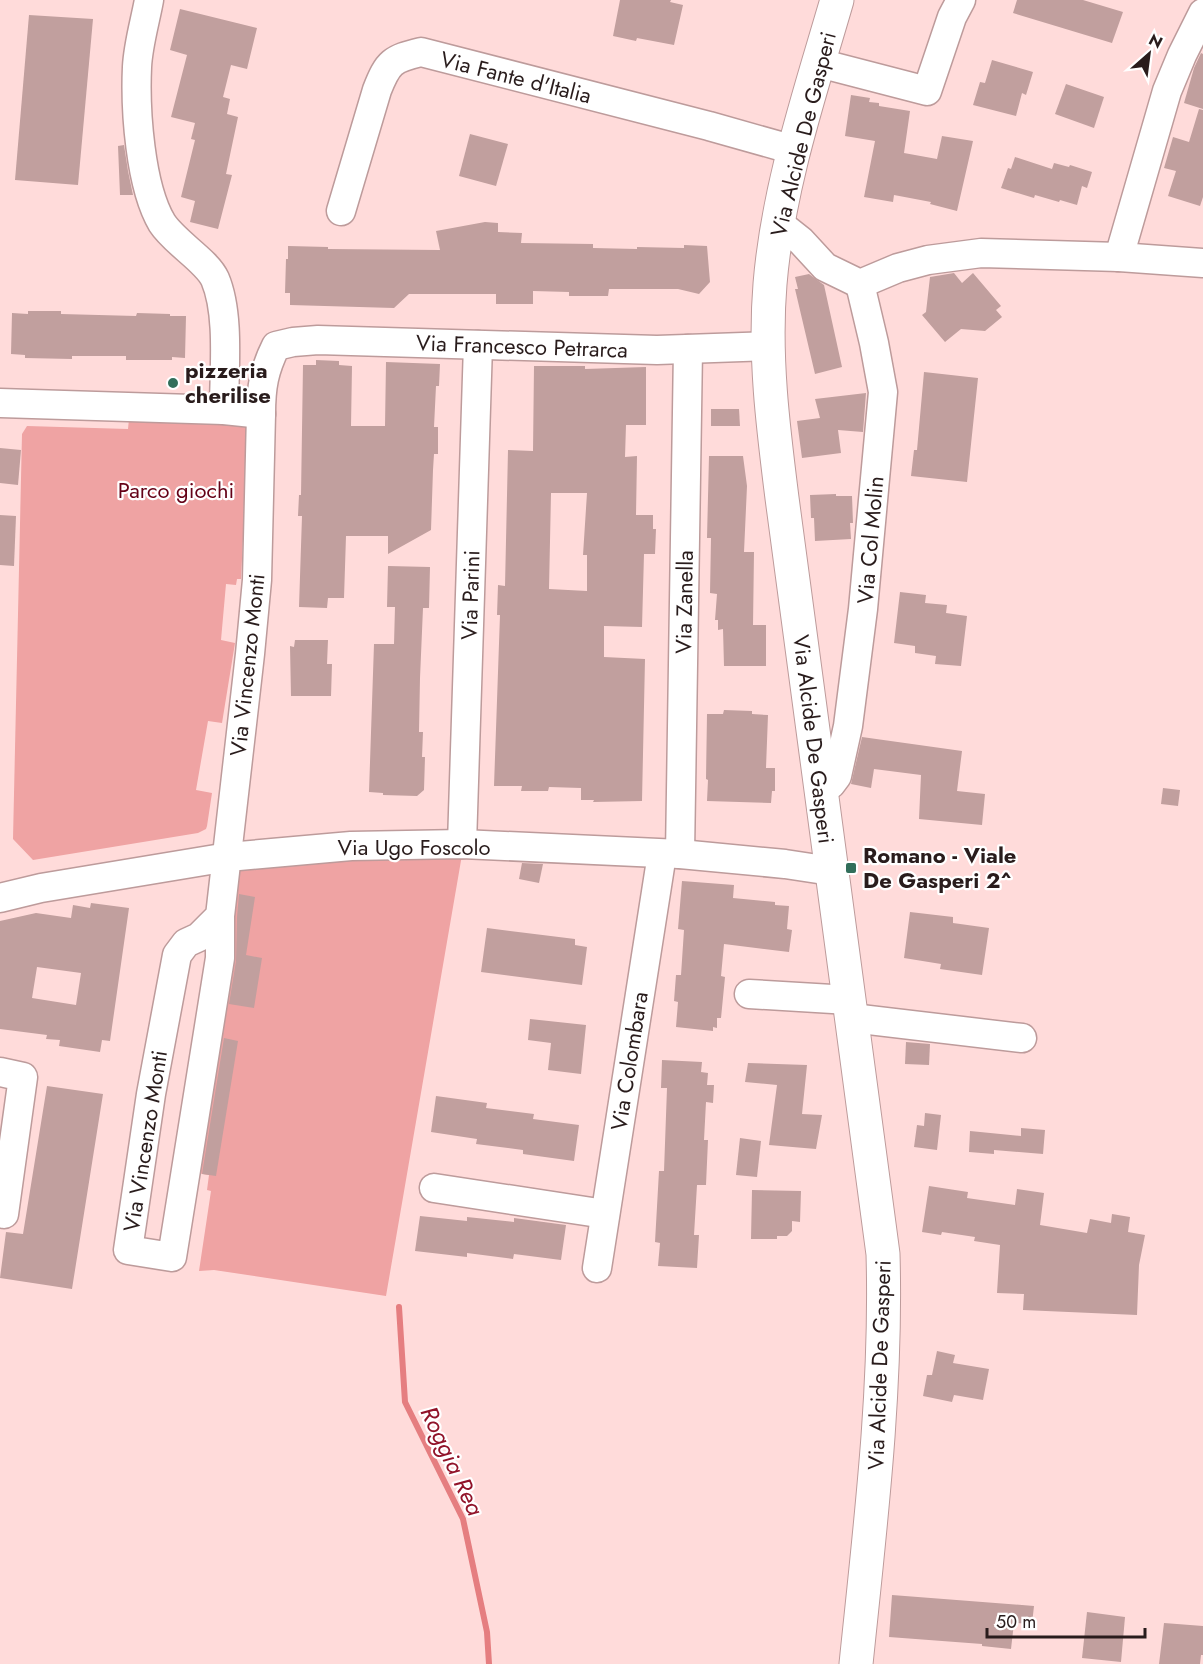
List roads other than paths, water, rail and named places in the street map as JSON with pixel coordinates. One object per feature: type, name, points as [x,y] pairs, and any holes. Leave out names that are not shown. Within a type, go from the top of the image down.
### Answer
[{"type":"main road","name":"Via Alcide De Gasperi","points":[[837,0],[794,150],[777,222],[770,285],[768,346],[770,406],[884,1254],[885,1318],[875,1484],[856,1664]]},
{"type":"street","points":[[150,0],[137,65],[139,142],[153,204],[162,223],[214,277],[224,308],[224,410]]},
{"type":"street","points":[[819,63],[927,92],[952,17],[961,0]]},
{"type":"street","points":[[1119,258],[1167,91],[1182,54],[1203,13]]},
{"type":"street","name":"Via Fante d'Italia","points":[[341,211],[384,71],[397,58],[420,52],[794,150]]},
{"type":"street","points":[[777,222],[801,241],[825,267],[860,284],[898,267],[928,260],[981,253],[1203,263]]},
{"type":"street","name":"Via Col Molin","points":[[821,786],[831,784],[837,776],[848,726],[863,609],[883,392],[860,284]]},
{"type":"street","name":"Via Francesco Petrarca","points":[[276,346],[318,340],[657,350],[768,346]]},
{"type":"street","name":"Via Parini","points":[[462,844],[478,345]]},
{"type":"street","name":"Via Vincenzo Monti","points":[[220,916],[205,932],[186,943],[177,955],[151,1094],[128,1250],[172,1257],[220,958],[220,916],[257,580],[261,388],[266,365],[276,346]]},
{"type":"street","name":"Via Zanella","points":[[671,854],[688,349]]},
{"type":"street","points":[[0,403],[224,410],[261,414]]},
{"type":"street","name":"Via Ugo Foscolo","points":[[0,898],[41,888],[228,856],[351,846],[462,844],[671,854],[785,864],[831,871]]},
{"type":"street","name":"Via Colombara","points":[[597,1268],[671,854]]},
{"type":"street","points":[[194,939],[215,949],[220,958]]},
{"type":"street","points":[[749,994],[1022,1038]]},
{"type":"street","points":[[0,1072],[23,1077],[4,1214],[0,1213]]},
{"type":"street","points":[[434,1188],[605,1214]]},
{"type":"waterway","name":"Roggia Rea","points":[[399,1307],[405,1402],[463,1519],[487,1632],[489,1664]]},
{"type":"place","name":"pizzeria cherilise","points":[[173,383]]},
{"type":"place","name":"Romano - Viale De Gasperi 2^","points":[[851,868]]},
{"type":"park label","name":"Parco giochi","points":[[176,490]]}]
